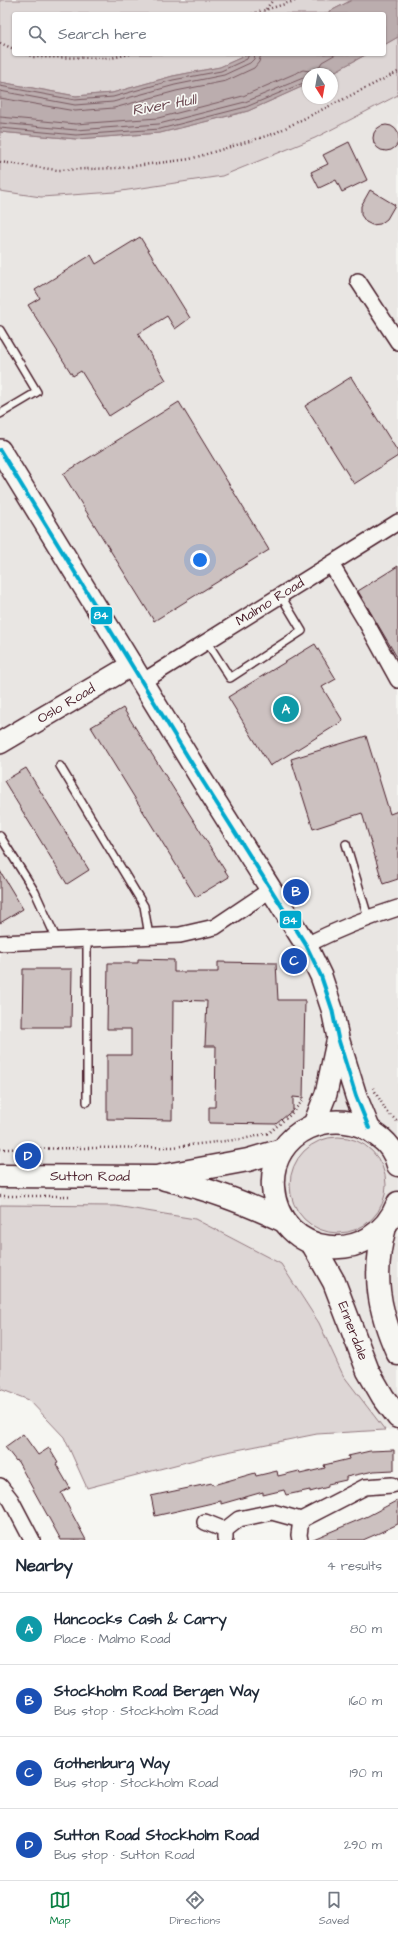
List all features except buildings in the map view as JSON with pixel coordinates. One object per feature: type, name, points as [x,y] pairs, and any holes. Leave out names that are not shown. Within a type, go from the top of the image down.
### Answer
[{"type":"highway","points":[[394,1214],[370,1239],[351,1247],[331,1248],[312,1243],[296,1234],[284,1221],[276,1204],[273,1186],[275,1168],[282,1150],[296,1134],[314,1124],[333,1120],[352,1121],[369,1128],[392,1145],[398,1165]]},
{"type":"highway","points":[[156,1177],[248,1160],[282,1150]]},
{"type":"highway","name":"Sutton Road","points":[[0,1176],[156,1177]]},
{"type":"highway","points":[[156,1177],[197,1187],[239,1200],[284,1221]]},
{"type":"highway","points":[[394,1214],[380,1245],[377,1277],[383,1311],[398,1354]]},
{"type":"highway","name":"Ennerdale","points":[[312,1243],[334,1282],[368,1371],[383,1397],[398,1417]]},
{"type":"street","points":[[358,281],[398,342]]},
{"type":"street","points":[[0,450],[270,890],[306,945],[321,976],[332,1009],[338,1038],[356,1096],[369,1128]]},
{"type":"street","name":"Malmo Road","points":[[137,673],[207,642],[398,522]]},
{"type":"street","points":[[331,564],[366,622],[398,680]]},
{"type":"street","name":"Oslo Road","points":[[0,743],[137,673]]},
{"type":"street","points":[[0,943],[180,935],[215,927],[270,890]]},
{"type":"street","points":[[306,945],[334,930],[368,917],[398,908]]},
{"type":"street","points":[[314,1124],[326,1094],[338,1038]]},
{"type":"street","points":[[204,1522],[225,1535],[239,1519],[272,1512],[301,1520],[365,1487],[392,1485]]},
{"type":"street","points":[[0,1486],[11,1500],[32,1540]]},
{"type":"street","points":[[300,1540],[299,1535],[301,1520]]},
{"type":"lane","points":[[0,330],[36,392],[0,414]]},
{"type":"lane","points":[[207,642],[230,678],[302,631],[281,596]]},
{"type":"lane","points":[[60,766],[144,906],[149,936]]},
{"type":"lane","points":[[0,836],[35,892],[57,940]]},
{"type":"lane","points":[[346,844],[368,917]]},
{"type":"lane","points":[[86,939],[88,1102]]},
{"type":"path","points":[[266,10],[273,0]]},
{"type":"path","points":[[259,12],[298,0]]},
{"type":"path","points":[[0,43],[12,48]]},
{"type":"path","points":[[31,56],[111,58],[120,56]]},
{"type":"path","points":[[0,162],[57,170],[119,168],[190,159],[273,134],[398,72]]},
{"type":"path","points":[[356,1096],[373,1088],[386,1112],[398,1122]]},
{"type":"path","points":[[0,1149],[173,1147],[244,1139],[269,1133],[290,1115],[312,1091],[326,1094]]},
{"type":"path","points":[[0,1196],[77,1196]]},
{"type":"shaded area","points":[[0,0],[352,0],[329,12],[12,12],[12,56],[245,56],[220,67],[173,76],[112,93],[76,96],[0,82]]},
{"type":"shaded area","points":[[398,37],[398,95],[315,138],[222,176],[115,192],[41,197],[0,191],[0,132],[76,139],[160,133],[248,111],[302,87],[302,104],[338,104],[338,70],[363,56],[386,56],[386,44]]},
{"type":"shaded area","points":[[398,95],[398,1429],[385,1430],[343,1375],[319,1323],[281,1264],[194,1219],[116,1206],[0,1205],[0,191],[41,197],[115,192],[222,176],[315,138]]},
{"type":"shaded area","points":[[338,1137],[356,1141],[365,1145],[372,1151],[378,1158],[382,1167],[386,1185],[382,1203],[378,1212],[372,1219],[365,1225],[356,1229],[338,1233],[320,1229],[311,1225],[304,1219],[298,1212],[294,1203],[290,1185],[294,1167],[298,1158],[304,1151],[311,1145],[320,1141]]},
{"type":"shaded area","points":[[0,1205],[116,1206],[195,1219],[281,1264],[319,1323],[343,1375],[385,1430],[317,1434],[217,1454],[87,1488],[64,1437],[29,1400],[0,1389]]},
{"type":"water","points":[[352,0],[398,0],[398,37],[386,44],[386,12],[329,12]]},
{"type":"water","name":"River Hull","points":[[245,56],[363,56],[338,70],[338,68],[302,68],[302,87],[248,111],[160,133],[76,139],[0,132],[0,82],[76,96],[112,93],[173,76],[220,67]]},
{"type":"transit line","name":"84","points":[[0,450],[202,780],[306,945],[321,976],[332,1009],[338,1038],[356,1096],[369,1128]]},
{"type":"place","name":"Hancocks Cash & Carry","points":[[286,709]]},
{"type":"place","name":"Stockholm Road Bergen Way","points":[[296,892]]},
{"type":"place","name":"Gothenburg Way","points":[[294,961]]},
{"type":"place","name":"Sutton Road Stockholm Road","points":[[28,1156]]}]
